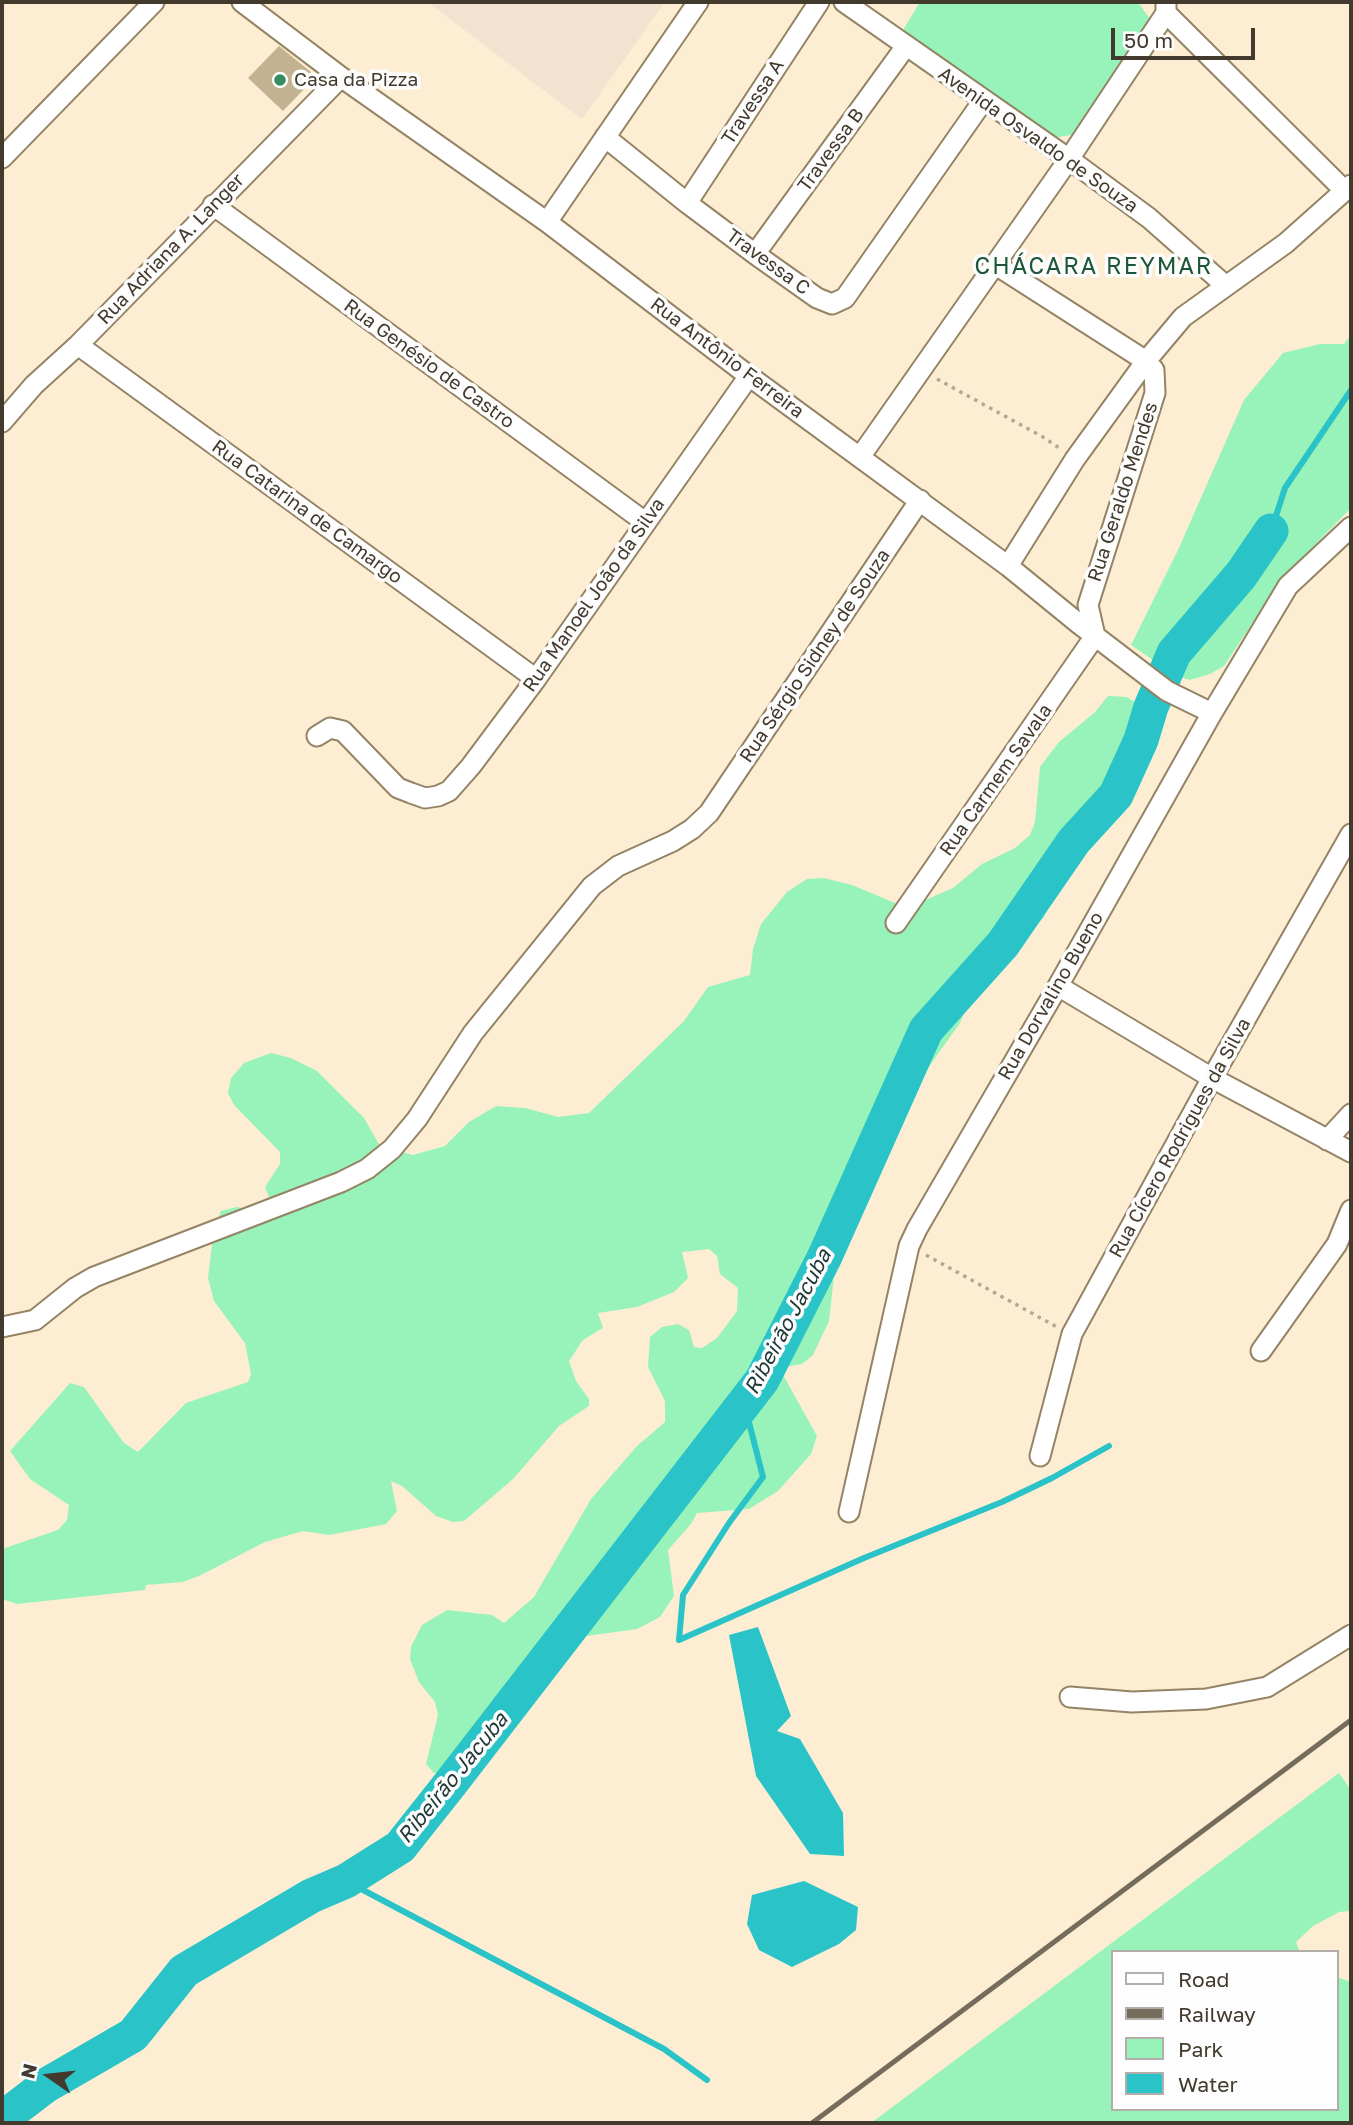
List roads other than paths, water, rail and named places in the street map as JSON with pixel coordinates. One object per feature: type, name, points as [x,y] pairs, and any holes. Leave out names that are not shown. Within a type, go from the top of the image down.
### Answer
[{"type":"street","points":[[2,158],[154,2]]},
{"type":"street","name":"Rua Antônio Ferreira","points":[[242,2],[341,77],[547,222],[749,376],[1008,566],[1167,691],[1212,713]]},
{"type":"street","points":[[547,222],[698,2]]},
{"type":"street","name":"Travessa A","points":[[687,203],[819,2]]},
{"type":"street","name":"Avenida Osvaldo de Souza","points":[[844,2],[1149,218],[1226,286]]},
{"type":"street","points":[[860,457],[1069,159],[1166,8],[1348,188],[1286,243],[1184,317],[1146,361],[1075,459],[1008,566]]},
{"type":"street","name":"Travessa B","points":[[755,254],[906,46]]},
{"type":"street","name":"Rua Adriana A. Langer","points":[[2,422],[34,385],[78,345],[341,77]]},
{"type":"street","name":"Travessa C","points":[[605,137],[755,254],[823,302],[832,304],[845,298],[983,101]]},
{"type":"street","name":"Rua Genésio de Castro","points":[[213,205],[645,522]]},
{"type":"street","points":[[996,265],[1146,361]]},
{"type":"street","name":"Rua Catarina de Camargo","points":[[78,345],[536,679]]},
{"type":"street","name":"Rua Geraldo Mendes","points":[[1095,636],[1088,605],[1091,592],[1119,512],[1155,393],[1154,370],[1146,361]]},
{"type":"street","name":"Rua Manoel João da Silva","points":[[317,736],[330,728],[343,732],[398,788],[425,798],[449,791],[536,679],[749,376]]},
{"type":"street","name":"Rua Sérgio Sidney de Souza","points":[[2,1327],[35,1320],[93,1277],[341,1182],[367,1169],[392,1149],[416,1119],[473,1033],[592,886],[618,866],[692,829],[709,813],[920,500]]},
{"type":"street","name":"Rua Dorvalino Bueno","points":[[849,1512],[909,1246],[1212,713],[1288,586],[1351,527]]},
{"type":"street","name":"Rua Carmem Savala","points":[[897,923],[1095,636]]},
{"type":"street","name":"Rua Cícero Rodrigues da Silva","points":[[1040,1456],[1072,1334],[1212,1078],[1351,834]]},
{"type":"street","points":[[1058,986],[1212,1078],[1351,1152]]},
{"type":"street","points":[[1327,1140],[1351,1114]]},
{"type":"street","points":[[1261,1351],[1338,1244],[1351,1210]]},
{"type":"street","points":[[1070,1698],[1132,1702],[1206,1699],[1267,1687],[1351,1635]]},
{"type":"water","points":[[758,1627],[791,1716],[777,1731],[800,1739],[843,1813],[844,1856],[810,1854],[756,1776],[729,1635]]},
{"type":"water","points":[[804,1881],[858,1907],[856,1930],[839,1944],[792,1967],[759,1950],[747,1924],[752,1895]]},
{"type":"waterway","name":"Ribeirão Jacuba","points":[[1271,531],[1285,488],[1351,390]]},
{"type":"waterway","name":"Ribeirão Jacuba","points":[[2,2119],[45,2086],[133,2035],[184,1971],[311,1896],[346,1881],[400,1847],[762,1380],[825,1256],[926,1030],[1003,944],[1074,841],[1116,795],[1141,740],[1151,707],[1174,653],[1241,575],[1271,531]]},
{"type":"waterway","points":[[744,1403],[763,1477],[729,1523],[683,1595],[679,1640],[864,1558],[1002,1502],[1109,1446]]},
{"type":"waterway","points":[[346,1881],[664,2049],[707,2080]]},
{"type":"railway","points":[[812,2123],[1351,1720]]},
{"type":"place","name":"Casa da Pizza","points":[[280,80]]},
{"type":"district","name":"CHÁCARA REYMAR","points":[[1094,267]]}]
